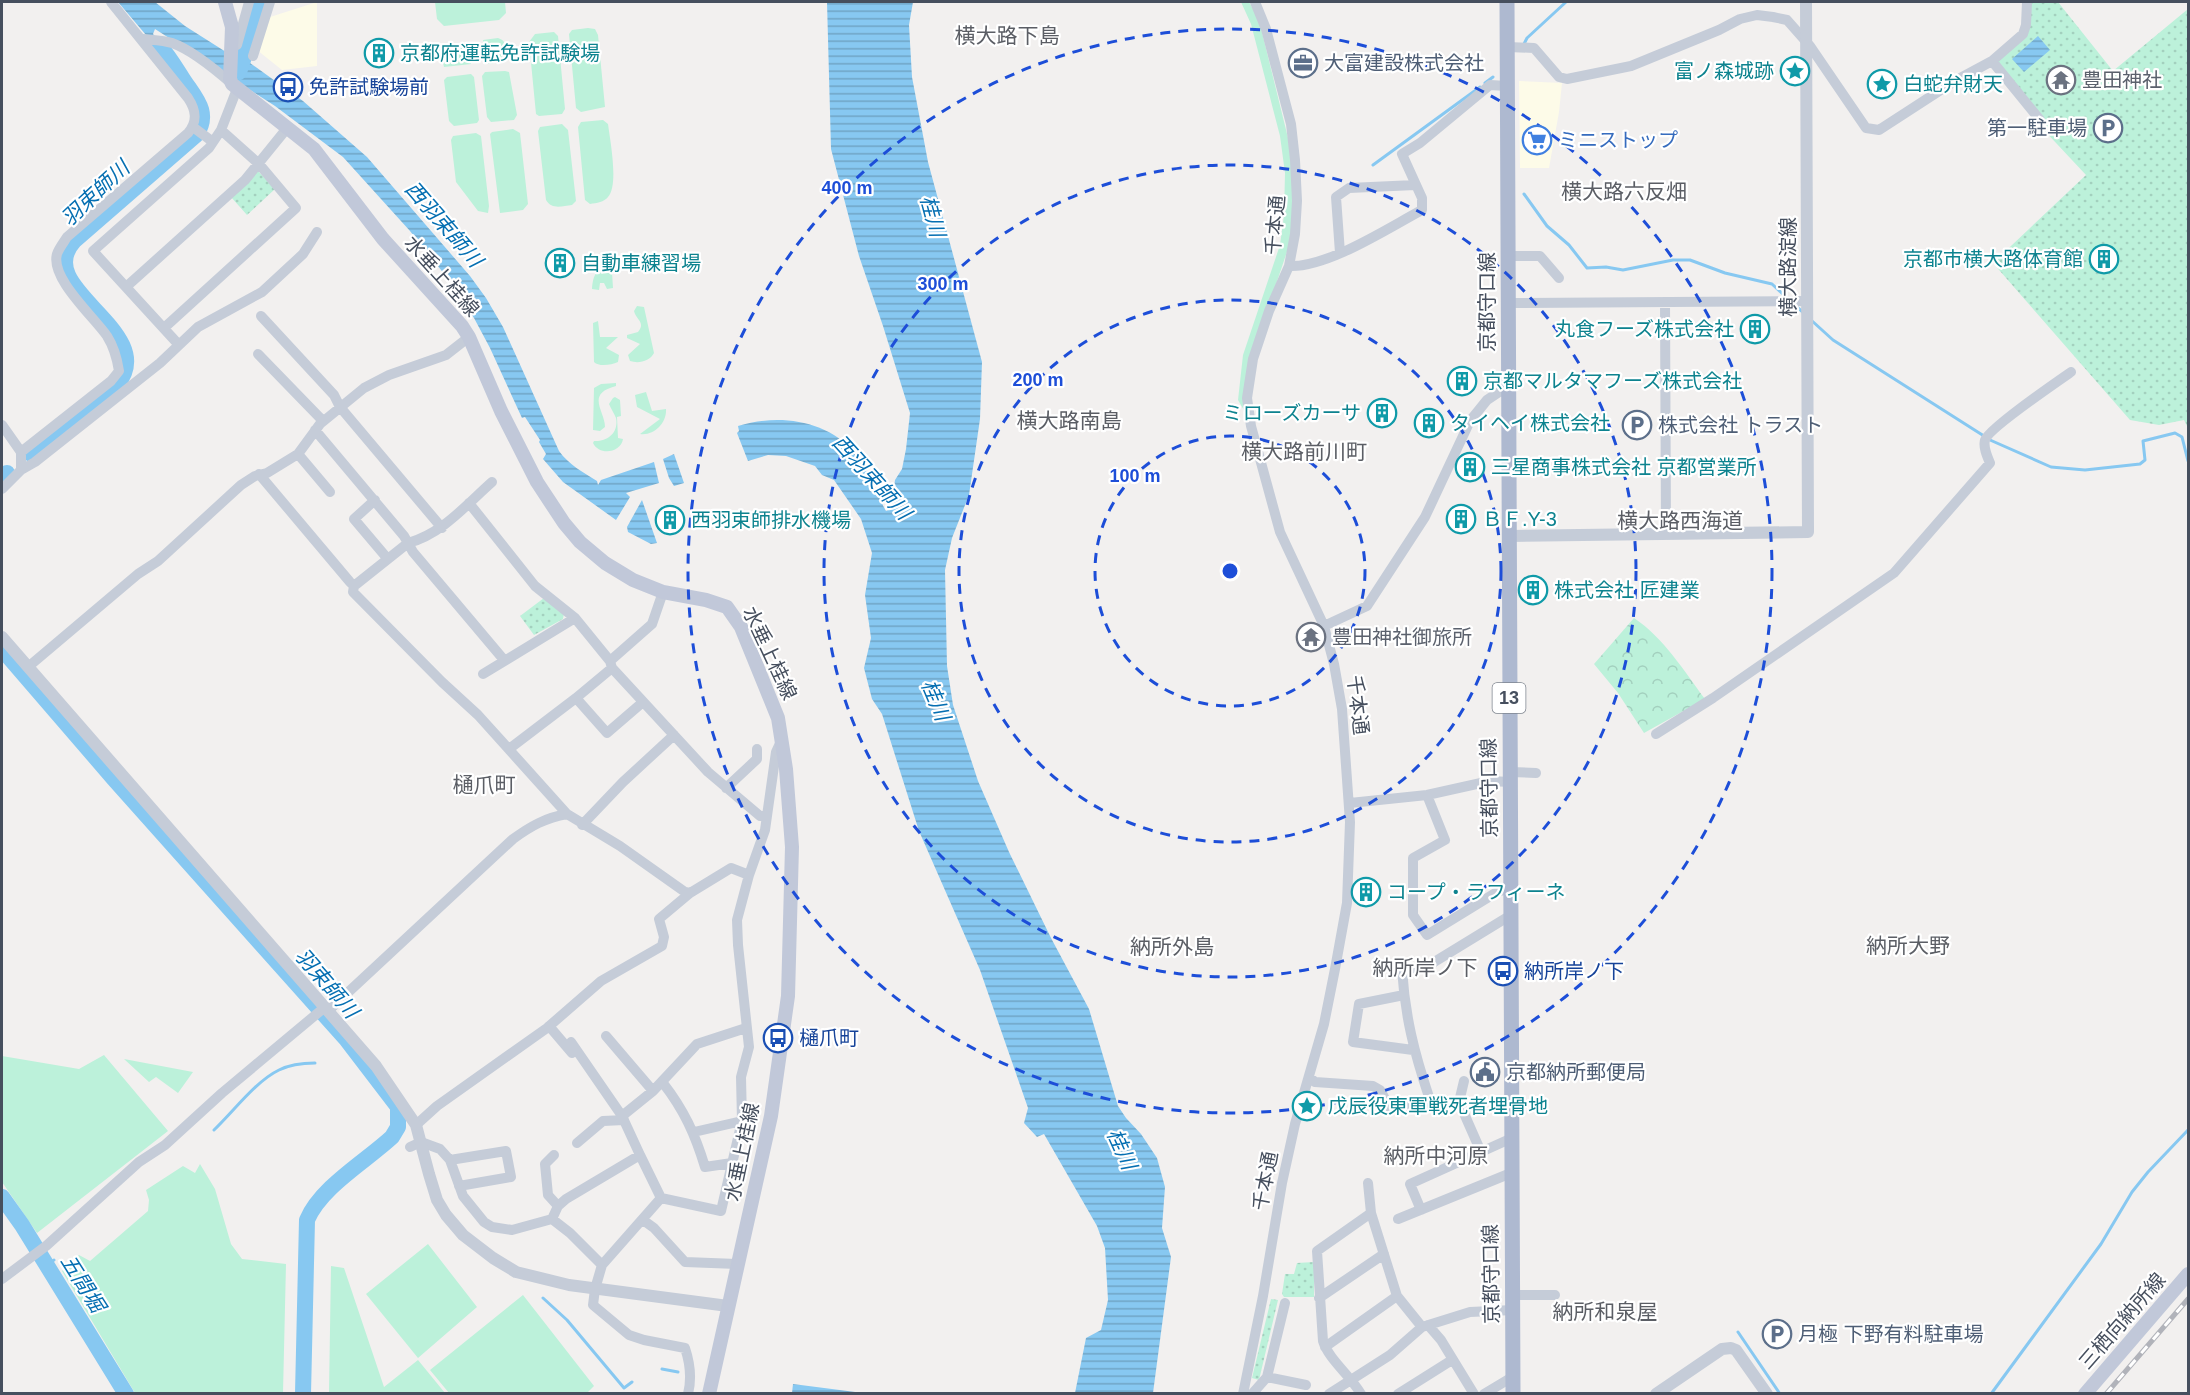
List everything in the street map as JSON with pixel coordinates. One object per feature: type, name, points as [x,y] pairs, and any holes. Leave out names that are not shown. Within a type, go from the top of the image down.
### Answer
[{"type":"main road","points":[[225,2],[232,27],[233,84]]},
{"type":"main road","name":"京都守口線","points":[[1507,2],[1512,47],[1507,86],[1513,1394]]},
{"type":"main road","name":"水垂上桂線","points":[[233,84],[307,143],[326,163],[382,239],[449,310],[469,337],[501,411],[532,472],[564,524],[580,542],[633,580],[663,592],[718,603],[727,607],[741,627],[766,684],[778,718],[782,738],[792,848],[788,996],[771,1116],[709,1394]]},
{"type":"main road","name":"三栖向納所線","points":[[2085,1394],[2188,1274]]},
{"type":"street","points":[[21,452],[111,381],[119,371],[117,355],[108,337],[57,269],[57,254],[67,237],[193,127],[196,118],[194,106],[143,39],[111,2]]},
{"type":"street","points":[[249,2],[233,46],[252,56],[270,2]]},
{"type":"street","name":"千本通","points":[[1243,1394],[1263,1296],[1282,1183],[1295,1124],[1324,1024],[1347,903],[1350,804],[1342,709],[1334,664],[1324,627],[1281,532],[1268,493],[1251,426],[1247,398],[1253,359],[1269,311],[1289,266],[1295,234],[1297,201],[1291,124],[1266,29],[1255,2]]},
{"type":"street","name":"横大路淀線","points":[[1666,534],[1808,532],[1806,2]]},
{"type":"street","points":[[1512,47],[1534,48],[1559,77],[1567,79],[1632,66],[1740,19],[1757,15],[1787,20],[1806,42],[1866,128],[1879,130],[1953,82],[1992,61],[2023,34],[2026,25],[2027,2]]},
{"type":"street","points":[[143,39],[171,43],[233,84],[220,130],[209,148],[93,251],[179,345]]},
{"type":"street","points":[[1992,61],[2040,120]]},
{"type":"street","points":[[1289,266],[1302,267],[1340,253],[1422,210],[1422,198],[1402,154],[1420,143],[1490,85],[1507,86]]},
{"type":"street","points":[[193,127],[213,142]]},
{"type":"street","points":[[126,287],[245,180],[288,127]]},
{"type":"street","points":[[164,328],[296,208],[259,164],[220,130]]},
{"type":"street","points":[[1340,253],[1336,197],[1349,188],[1415,185]]},
{"type":"street","points":[[2,489],[21,470],[35,462],[152,370],[198,327],[262,292],[303,254],[317,232]]},
{"type":"street","points":[[1508,256],[1540,256],[1559,278]]},
{"type":"street","points":[[1509,536],[1666,534],[1665,302]]},
{"type":"street","points":[[1508,303],[1808,302]]},
{"type":"street","points":[[261,316],[334,395],[340,407],[442,528]]},
{"type":"street","points":[[28,667],[138,574],[158,561],[241,485],[259,474],[267,473],[298,454],[319,426],[364,388],[389,375],[446,355],[469,337]]},
{"type":"street","points":[[258,354],[319,426],[408,543],[504,660]]},
{"type":"street","points":[[1656,734],[1713,698],[1894,573],[1990,463],[1984,446],[1986,438],[2039,394],[2071,372]]},
{"type":"street","points":[[1324,627],[1367,606],[1425,517],[1470,421],[1487,400],[1499,392],[1508,390]]},
{"type":"street","points":[[2,425],[21,452],[21,470]]},
{"type":"street","points":[[298,454],[330,492]]},
{"type":"street","points":[[259,474],[354,586]]},
{"type":"street","points":[[492,482],[442,528],[408,543],[387,558],[354,586],[353,592],[478,715],[567,814],[620,846],[685,892],[690,893]]},
{"type":"street","points":[[375,500],[354,519],[387,558]]},
{"type":"street","points":[[469,503],[535,586],[575,618],[643,702],[708,772],[760,816],[767,816]]},
{"type":"street","points":[[509,748],[576,698],[652,624],[663,592]]},
{"type":"street","points":[[483,674],[575,618]]},
{"type":"street","points":[[2,637],[376,1066],[416,1125],[416,1144],[437,1200],[463,1235],[516,1272],[595,1289],[728,1306]]},
{"type":"street","points":[[576,698],[607,733],[643,702]]},
{"type":"street","points":[[582,825],[623,782],[674,735]]},
{"type":"street","points":[[661,1198],[722,1211],[742,1121],[741,1077],[749,1047],[737,920],[749,875],[765,830],[776,752],[782,738]]},
{"type":"street","points":[[726,788],[757,759],[757,748]]},
{"type":"street","points":[[1350,804],[1427,795],[1536,773]]},
{"type":"street","points":[[1427,795],[1445,840],[1413,858],[1413,915],[1427,935],[1497,892],[1512,888]]},
{"type":"street","points":[[2,1280],[46,1246],[139,1162],[165,1145],[222,1093],[326,1009],[513,839],[531,825],[567,814]]},
{"type":"street","points":[[416,1125],[437,1106],[549,1026],[601,981],[662,946],[664,942],[659,920],[690,893],[730,868],[749,875]]},
{"type":"street","points":[[1310,1078],[1315,1082],[1373,1086],[1380,1090],[1390,1108],[1425,1105],[1429,1097],[1413,1050],[1402,969],[1426,968],[1511,915]]},
{"type":"street","points":[[1404,995],[1359,1004],[1353,1042],[1413,1050]]},
{"type":"street","points":[[549,1026],[591,1078],[599,1081]]},
{"type":"street","points":[[578,1143],[603,1121],[623,1118],[663,1083],[697,1044],[746,1028]]},
{"type":"street","points":[[606,1036],[653,1091]]},
{"type":"street","points":[[571,1042],[623,1118],[661,1198]]},
{"type":"street","points":[[1464,1082],[1459,1102],[1481,1152]]},
{"type":"street","points":[[663,1083],[677,1101],[694,1132],[705,1167],[732,1163]]},
{"type":"street","points":[[694,1132],[742,1121]]},
{"type":"street","points":[[1421,1210],[1410,1184],[1512,1138]]},
{"type":"street","points":[[416,1144],[440,1149],[450,1160],[463,1196],[484,1222],[492,1227],[512,1230],[552,1219],[558,1206],[566,1199],[640,1155]]},
{"type":"street","points":[[450,1160],[506,1151],[511,1177],[459,1186]]},
{"type":"street","points":[[554,1155],[545,1164],[548,1195],[558,1206]]},
{"type":"street","points":[[1398,1219],[1511,1173]]},
{"type":"street","points":[[1368,1183],[1371,1213],[1397,1296],[1441,1340],[1474,1394]]},
{"type":"street","points":[[661,1198],[602,1265],[593,1305],[630,1335],[684,1348],[689,1360],[691,1382],[688,1394]]},
{"type":"street","points":[[1361,1394],[1353,1379],[1325,1347],[1319,1298],[1317,1251],[1371,1213]]},
{"type":"street","points":[[552,1219],[570,1233],[602,1265]]},
{"type":"street","points":[[643,1220],[654,1228],[685,1262],[737,1264]]},
{"type":"street","points":[[1319,1298],[1384,1254]]},
{"type":"street","points":[[1329,1394],[1390,1355],[1425,1326],[1470,1312],[1555,1295]]},
{"type":"street","points":[[1325,1347],[1397,1296]]},
{"type":"street","points":[[1252,1394],[1267,1377],[1285,1304]]},
{"type":"street","points":[[1656,1394],[1722,1349],[1731,1348],[1736,1350],[1767,1394]]},
{"type":"street","points":[[1398,1394],[1452,1360]]},
{"type":"street","points":[[1484,1394],[1514,1376]]},
{"type":"street","points":[[1267,1377],[1306,1385]]},
{"type":"shaded area","points":[[317,2],[317,66],[282,70],[257,50],[267,18]]},
{"type":"shaded area","name":"ミニストップ","points":[[1519,81],[1562,83],[1549,168],[1520,168]]},
{"type":"green space","points":[[435,2],[505,2],[506,13],[499,20],[444,26],[437,19]]},
{"type":"green space","points":[[1241,2],[1249,2],[1259,20],[1288,138],[1293,172],[1292,237],[1251,358],[1245,412],[1238,400],[1243,355],[1280,245],[1284,215],[1285,173],[1280,136],[1251,24]]},
{"type":"green space","points":[[2031,2],[2058,2],[2113,71],[2188,9],[2188,428],[2184,420],[2159,425],[2130,420],[1993,263],[2086,175],[2042,128],[1991,66],[2029,29]]},
{"type":"green space","points":[[595,29],[598,35],[605,107],[581,112],[576,108],[569,34],[572,30]]},
{"type":"green space","points":[[554,32],[558,36],[565,109],[562,114],[539,116],[536,114],[529,42],[535,34]]},
{"type":"green space","points":[[498,38],[505,44],[508,60],[485,64],[483,40]]},
{"type":"green space","points":[[467,42],[470,45],[471,51],[468,51],[471,64],[444,67],[441,53],[443,47]]},
{"type":"green space","points":[[485,72],[509,72],[517,115],[514,120],[491,122],[487,117],[482,76]]},
{"type":"green space","points":[[471,74],[474,77],[479,120],[477,123],[454,126],[449,121],[444,80],[447,77]]},
{"type":"green space","points":[[603,120],[608,124],[613,183],[606,199],[590,204],[585,200],[578,127],[581,122]]},
{"type":"green space","points":[[562,124],[568,130],[576,201],[572,205],[558,207],[546,200],[538,131],[540,127]]},
{"type":"green space","points":[[513,129],[520,133],[528,204],[523,210],[500,213],[490,134]]},
{"type":"green space","points":[[476,133],[481,136],[488,213],[478,211],[456,182],[451,140],[453,136]]},
{"type":"green space","points":[[258,171],[275,189],[247,215],[231,197]]},
{"type":"green space","points":[[608,266],[612,272],[613,288],[607,289],[604,283],[600,283],[599,290],[592,289],[596,274],[600,269]]},
{"type":"green space","points":[[637,306],[644,307],[654,353],[647,360],[637,362],[630,361],[628,355],[640,344],[627,338],[627,335],[638,332],[640,329],[641,323],[634,311]]},
{"type":"green space","points":[[598,321],[600,337],[618,337],[606,348],[619,355],[618,362],[599,365],[594,362],[593,323]]},
{"type":"green space","points":[[616,383],[616,386],[607,389],[599,398],[605,427],[600,431],[593,430],[594,388],[601,384]]},
{"type":"green space","points":[[646,392],[652,411],[666,409],[666,414],[659,428],[650,433],[640,434],[660,419],[637,407],[635,395]]},
{"type":"green space","points":[[613,398],[620,400],[621,416],[617,417],[618,438],[623,439],[614,450],[600,450],[593,443],[594,441],[611,436],[616,428],[616,418],[609,404]]},
{"type":"green space","points":[[544,598],[564,613],[563,619],[534,635],[520,616]]},
{"type":"green space","points":[[1634,618],[1664,645],[1705,699],[1644,733],[1618,693],[1594,664]]},
{"type":"green space","points":[[104,1055],[168,1131],[37,1233],[2,1182],[2,1056],[79,1069]]},
{"type":"green space","points":[[124,1059],[193,1072],[178,1093],[156,1077],[149,1082]]},
{"type":"green space","points":[[200,1164],[215,1189],[231,1244],[242,1259],[286,1264],[283,1393],[135,1393],[62,1271],[79,1255],[90,1261],[148,1211],[149,1200],[146,1190],[183,1166],[195,1173]]},
{"type":"green space","points":[[428,1244],[477,1307],[418,1358],[366,1294]]},
{"type":"green space","points":[[1314,1262],[1314,1297],[1284,1297],[1282,1294],[1285,1274],[1294,1274],[1297,1263]]},
{"type":"green space","points":[[331,1266],[344,1268],[384,1387],[418,1360],[445,1393],[329,1393]]},
{"type":"green space","points":[[523,1295],[594,1386],[586,1394],[449,1393],[430,1370]]},
{"type":"green space","points":[[1271,1299],[1278,1300],[1259,1380],[1252,1378]]},
{"type":"water","points":[[118,2],[155,2],[185,26],[226,52],[238,53],[245,58],[262,7],[264,7],[250,63],[303,101],[367,157],[470,276],[503,327],[563,456],[576,468],[597,481],[598,485],[601,480],[654,462],[659,483],[626,493],[630,497],[616,520],[563,482],[543,459],[546,454],[540,440],[525,417],[522,418],[490,348],[452,282],[410,231],[343,157],[275,106],[155,29],[153,34],[157,39],[146,35]]},
{"type":"water","name":"桂川","points":[[827,2],[913,2],[909,25],[912,77],[928,162],[982,362],[980,419],[969,495],[952,538],[945,570],[947,666],[953,705],[978,781],[1009,852],[1089,1009],[1118,1106],[1157,1158],[1165,1187],[1162,1228],[1171,1257],[1153,1393],[1075,1393],[1086,1338],[1101,1330],[1108,1300],[1105,1248],[1097,1226],[1044,1134],[1037,1137],[1024,1123],[1028,1108],[980,970],[919,831],[882,714],[872,699],[864,668],[871,638],[865,595],[872,553],[861,519],[834,480],[822,475],[815,466],[786,456],[768,455],[748,461],[737,433],[738,426],[769,420],[785,420],[816,426],[843,442],[855,453],[886,511],[891,509],[895,480],[902,469],[906,449],[910,413],[859,256],[831,149]]},
{"type":"water","points":[[2038,36],[2050,50],[2024,72],[2012,59]]},
{"type":"water","points":[[674,454],[684,483],[674,486],[663,459]]},
{"type":"water","points":[[642,500],[657,543],[651,544],[628,532],[627,527]]},
{"type":"water","points":[[793,1384],[863,1393],[792,1393]]},
{"type":"waterway","points":[[239,72],[262,2]]},
{"type":"waterway","points":[[1524,44],[1527,38],[1566,2]]},
{"type":"waterway","name":"羽束師川","points":[[31,454],[117,385],[126,365],[123,346],[68,276],[65,259],[74,241],[196,135],[200,126],[202,118],[199,104],[159,45]]},
{"type":"waterway","points":[[1485,83],[1493,77]]},
{"type":"waterway","points":[[1373,165],[1480,87]]},
{"type":"waterway","points":[[1524,194],[1547,226],[1569,245],[1587,268],[1606,267],[1623,270],[1673,260],[1690,260],[1725,273],[1772,284],[1786,297]]},
{"type":"waterway","points":[[1793,304],[1804,313]]},
{"type":"waterway","points":[[1811,320],[1833,340],[1984,436]]},
{"type":"waterway","points":[[1990,440],[2051,467],[2085,470],[2140,464],[2145,460],[2143,441],[2175,433],[2182,437],[2188,461]]},
{"type":"waterway","name":"羽束師川","points":[[2,478],[7,473]]},
{"type":"waterway","name":"羽束師川","points":[[2,649],[114,779],[346,1039],[398,1107],[398,1127],[392,1137],[333,1186],[322,1197],[307,1220],[303,1394]]},
{"type":"waterway","points":[[214,1130],[253,1089],[270,1075],[292,1065],[315,1063]]},
{"type":"waterway","points":[[1991,1394],[2101,1244],[2132,1192],[2188,1130]]},
{"type":"waterway","name":"五間堀","points":[[2,1197],[22,1225],[126,1394]]},
{"type":"waterway","points":[[46,1265],[54,1260]]},
{"type":"waterway","points":[[543,1298],[567,1320],[624,1388],[632,1382]]},
{"type":"waterway","points":[[1738,1332],[1780,1394]]},
{"type":"waterway","points":[[662,1369],[678,1372]]},
{"type":"railway","points":[[2106,1394],[2188,1299]]},
{"type":"place","name":"京都府運転免許試験場","points":[[379,53]]},
{"type":"place","name":"大富建設株式会社","points":[[1303,63]]},
{"type":"place","name":"富ノ森城跡","points":[[1795,71]]},
{"type":"place","name":"豊田神社","points":[[2061,80]]},
{"type":"place","name":"白蛇弁財天","points":[[1882,84]]},
{"type":"place","name":"免許試験場前","points":[[288,87]]},
{"type":"place","name":"第一駐車場","points":[[2108,128]]},
{"type":"place","name":"ミニストップ","points":[[1537,140]]},
{"type":"place","name":"京都市横大路体育館","points":[[2104,259]]},
{"type":"place","name":"自動車練習場","points":[[560,263]]},
{"type":"place","name":"丸食フーズ株式会社","points":[[1755,329]]},
{"type":"place","name":"京都マルタマフーズ株式会社","points":[[1462,381]]},
{"type":"place","name":"ミローズカーサ","points":[[1382,413]]},
{"type":"place","name":"タイヘイ株式会社","points":[[1429,423]]},
{"type":"place","name":"株式会社 トラスト","points":[[1637,425]]},
{"type":"place","name":"三星商事株式会社 京都営業所","points":[[1470,467]]},
{"type":"place","name":"ＢＦ.Y-3","points":[[1461,519]]},
{"type":"place","name":"西羽束師排水機場","points":[[670,520]]},
{"type":"place","name":"株式会社 匠建業","points":[[1533,590]]},
{"type":"place","name":"豊田神社御旅所","points":[[1311,637]]},
{"type":"place","name":"コープ・ラフィーネ","points":[[1366,892]]},
{"type":"place","name":"納所岸ノ下","points":[[1503,971]]},
{"type":"place","name":"樋爪町","points":[[778,1038]]},
{"type":"place","name":"京都納所郵便局","points":[[1485,1072]]},
{"type":"place","name":"戊辰役東軍戦死者埋骨地","points":[[1307,1106]]},
{"type":"place","name":"月極 下野有料駐車場","points":[[1777,1334]]},
{"type":"district","name":"横大路下島","points":[[1007,35]]},
{"type":"district","name":"横大路六反畑","points":[[1624,191]]},
{"type":"district","name":"横大路南島","points":[[1069,420]]},
{"type":"district","name":"横大路前川町","points":[[1304,451]]},
{"type":"district","name":"横大路西海道","points":[[1680,520]]},
{"type":"district","name":"樋爪町","points":[[484,784]]},
{"type":"district","name":"納所大野","points":[[1908,945]]},
{"type":"district","name":"納所外島","points":[[1172,946]]},
{"type":"district","name":"納所岸ノ下","points":[[1425,967]]},
{"type":"district","name":"納所中河原","points":[[1436,1155]]},
{"type":"district","name":"納所和泉屋","points":[[1605,1311]]},
{"type":"water label","name":"西羽束師川","points":[[444,224]]},
{"type":"water label","name":"西羽束師川","points":[[872,477]]}]
